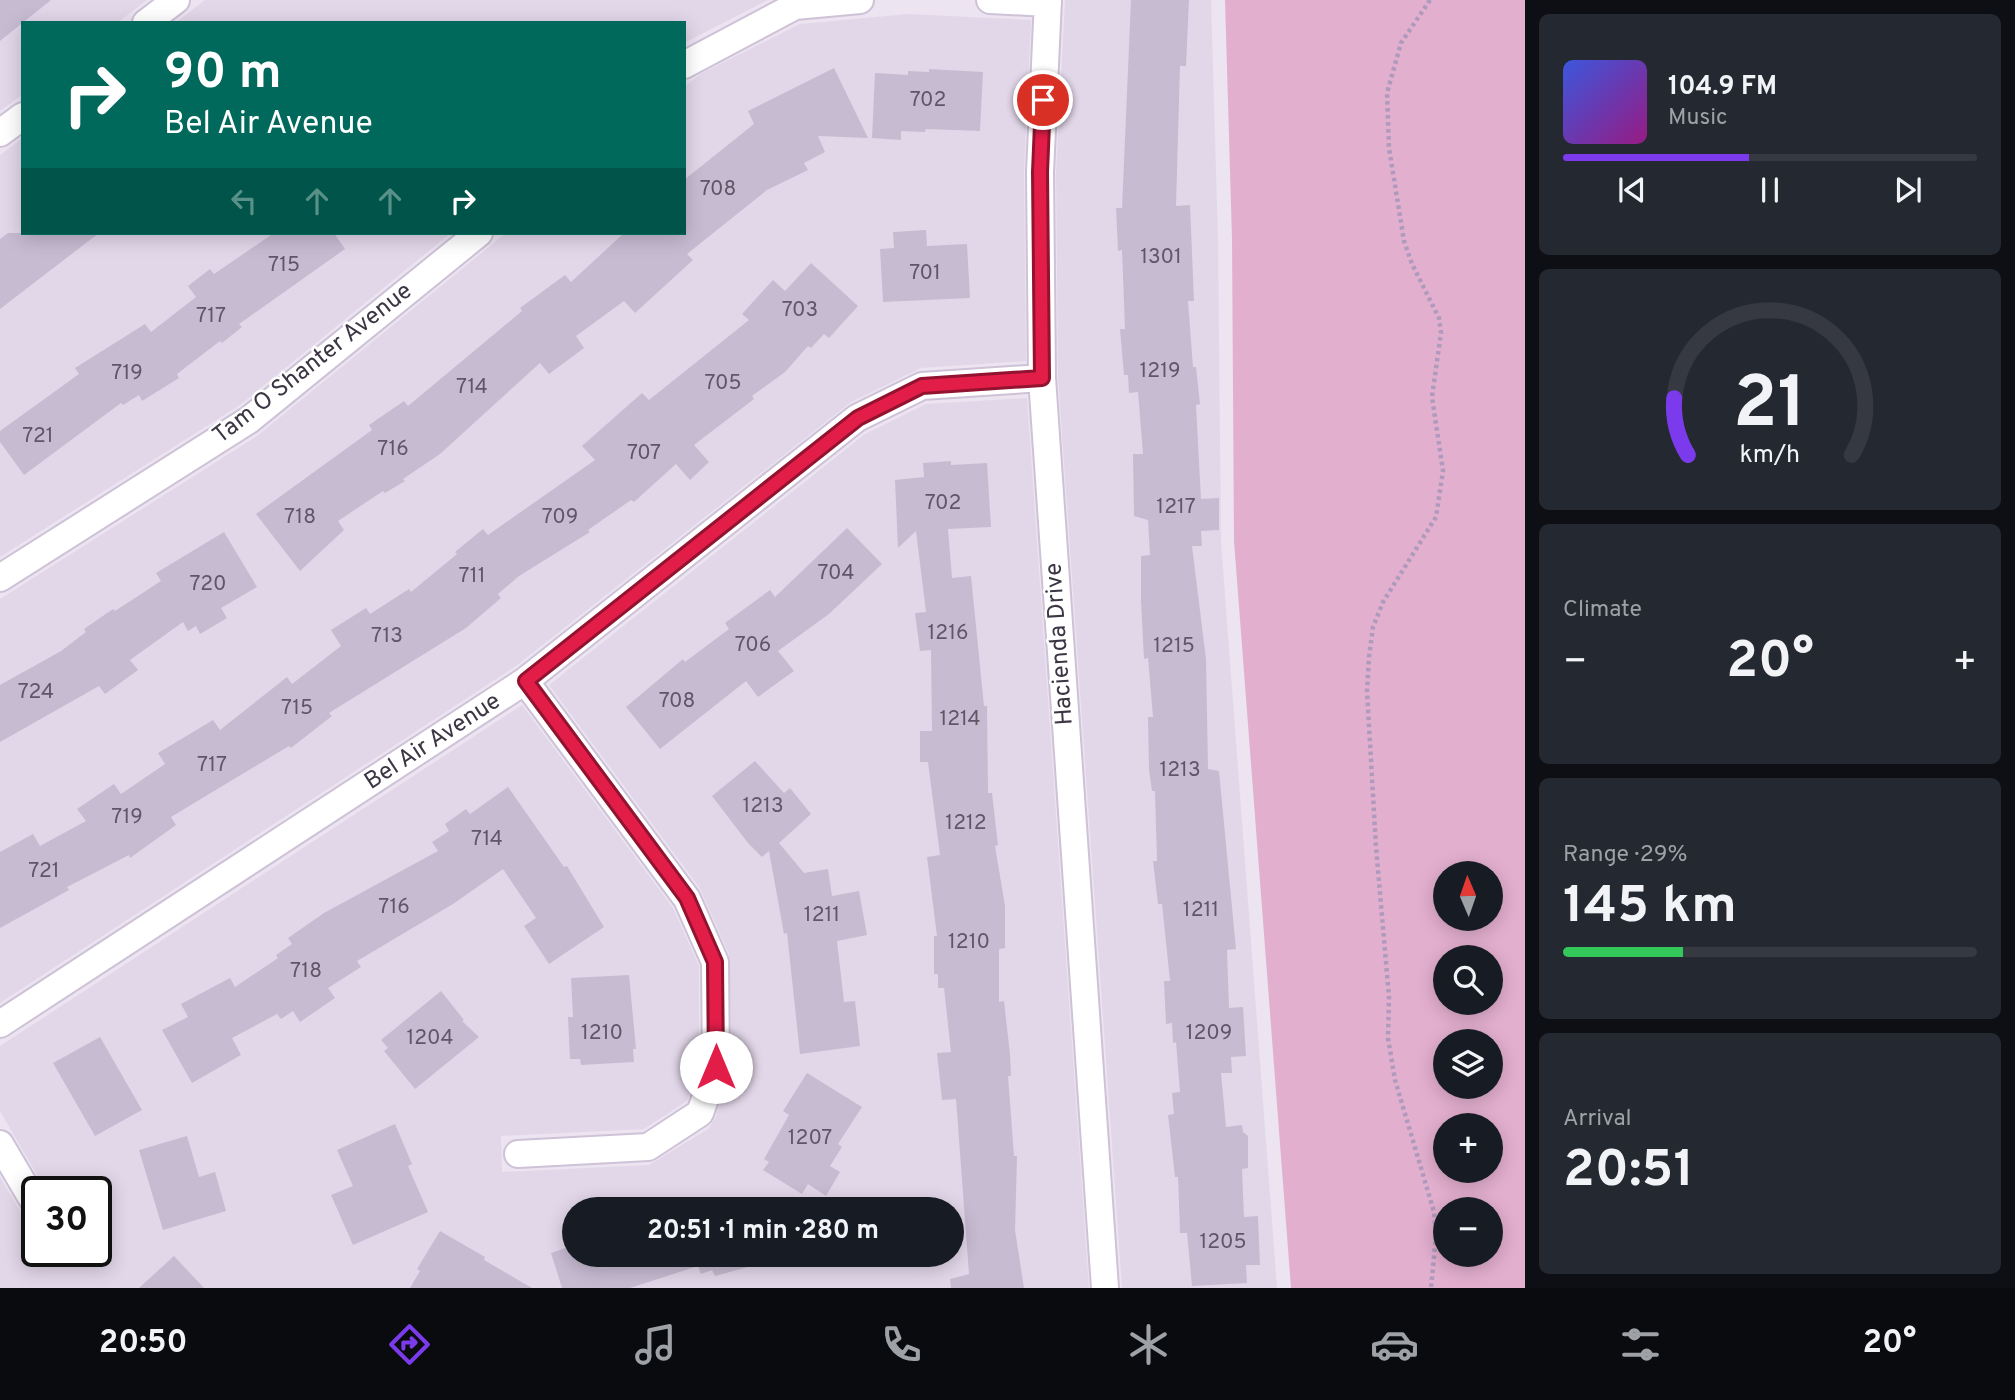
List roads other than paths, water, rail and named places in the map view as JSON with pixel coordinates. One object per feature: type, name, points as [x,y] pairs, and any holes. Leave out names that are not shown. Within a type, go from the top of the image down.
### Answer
[{"type":"street","points":[[149,21],[176,0]]},
{"type":"street","points":[[686,64],[795,6],[860,0]]},
{"type":"street","points":[[990,0],[1048,1]]},
{"type":"street","name":"Hacienda Drive","points":[[1048,1],[1040,172],[1042,378],[1105,1288]]},
{"type":"street","points":[[0,133],[21,117]]},
{"type":"street","name":"Tam O Shanter Avenue","points":[[0,578],[249,421],[477,235]]},
{"type":"street","name":"Bel Air Avenue","points":[[0,1024],[526,681],[858,418],[922,386],[1042,378]]},
{"type":"street","points":[[518,1154],[648,1147],[700,1113],[716,1067],[715,962],[687,898],[526,681]]},
{"type":"street","points":[[0,1144],[21,1180]]}]
